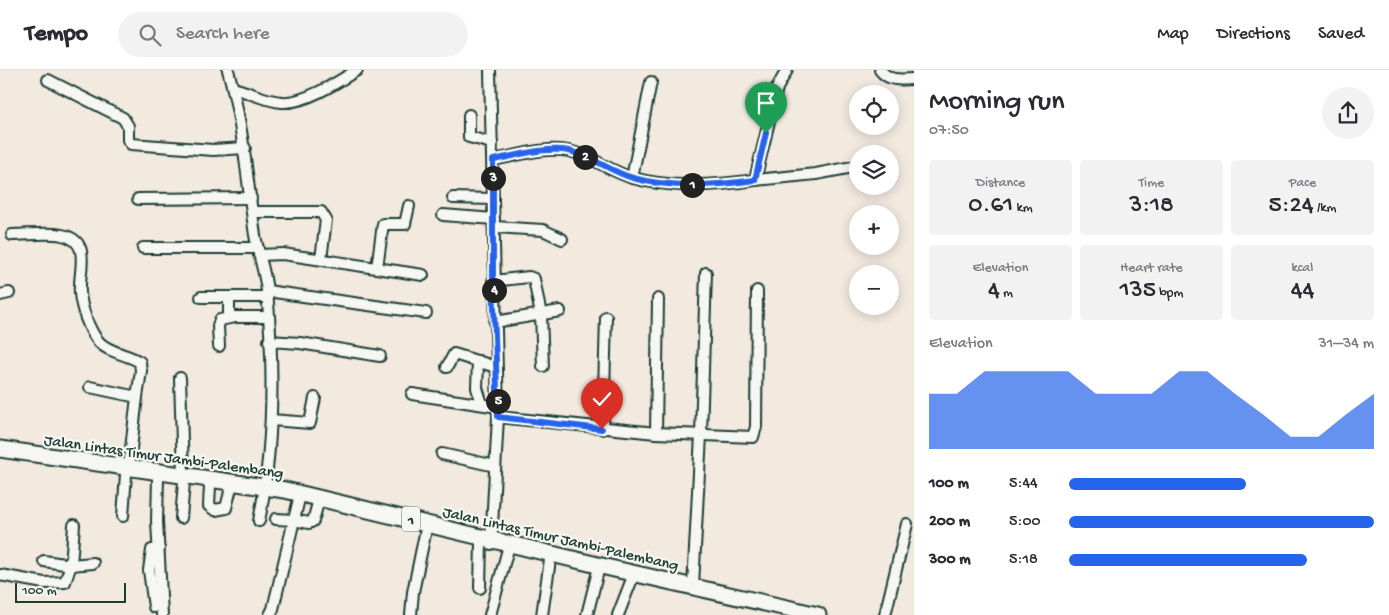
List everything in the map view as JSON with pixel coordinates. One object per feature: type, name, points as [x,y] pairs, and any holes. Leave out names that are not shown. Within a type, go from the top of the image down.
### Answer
[{"type":"highway","name":"Jalan Lintas Timur Jambi-Palembang","points":[[0,449],[357,506],[550,560],[784,615]]},
{"type":"highway","name":"Jalan Lintas Timur Jambi-Palembang","points":[[0,456],[127,470],[158,478],[183,478],[210,485],[265,490],[426,529],[693,586],[818,615]]},
{"type":"street","points":[[228,70],[243,141],[267,294],[271,420],[265,490],[259,521]]},
{"type":"street","points":[[233,88],[272,100],[292,101],[331,86],[357,70]]},
{"type":"street","points":[[480,588],[488,542],[496,466],[498,412],[493,281],[494,223],[490,70]]},
{"type":"street","points":[[755,180],[777,88],[787,70]]},
{"type":"street","points":[[880,70],[891,79],[914,80]]},
{"type":"street","points":[[48,80],[123,118],[127,122],[128,140],[131,144],[212,150],[243,141]]},
{"type":"street","points":[[632,178],[651,82]]},
{"type":"street","points":[[469,115],[469,137],[492,143]]},
{"type":"street","points":[[493,160],[551,151],[569,151],[632,178],[686,185],[723,185],[816,174],[849,168]]},
{"type":"street","points":[[138,199],[251,198]]},
{"type":"street","points":[[453,198],[493,199]]},
{"type":"street","points":[[377,268],[384,224],[405,224],[409,206]]},
{"type":"street","points":[[253,212],[321,212],[326,220],[321,260]]},
{"type":"street","points":[[442,215],[543,230],[562,239]]},
{"type":"street","points":[[12,235],[61,235],[73,238],[80,245],[84,262],[80,294],[88,323],[100,344],[140,362],[141,371],[127,470],[123,516]]},
{"type":"street","points":[[143,248],[259,251],[423,275]]},
{"type":"street","points":[[693,586],[701,435],[706,273]]},
{"type":"street","points":[[493,281],[532,278],[535,282],[541,315],[543,366]]},
{"type":"street","points":[[412,394],[482,404],[498,412],[602,429],[753,437],[755,432],[757,291]]},
{"type":"street","points":[[201,297],[267,294],[426,313]]},
{"type":"street","points":[[229,297],[229,318]]},
{"type":"street","points":[[656,433],[658,299]]},
{"type":"street","points":[[495,322],[560,311]]},
{"type":"street","points":[[602,429],[606,316]]},
{"type":"street","points":[[219,346],[218,322],[229,318],[268,317]]},
{"type":"street","points":[[269,341],[300,343],[380,356]]},
{"type":"street","points":[[446,367],[454,354],[496,367]]},
{"type":"street","points":[[478,361],[477,388],[482,404]]},
{"type":"street","points":[[180,378],[183,478],[180,518]]},
{"type":"street","points":[[90,388],[137,397]]},
{"type":"street","points":[[271,420],[310,423],[315,398]]},
{"type":"street","points":[[442,454],[496,466]]},
{"type":"street","points":[[158,478],[162,615]]},
{"type":"street","points":[[210,485],[209,506],[214,510],[226,508],[232,488]]},
{"type":"street","points":[[270,615],[299,499]]},
{"type":"street","points":[[276,519],[311,523],[318,504]]},
{"type":"street","points":[[884,615],[907,524]]},
{"type":"street","points":[[0,575],[44,583],[65,582],[70,574],[74,525]]},
{"type":"street","points":[[411,615],[414,584],[426,529]]},
{"type":"street","points":[[154,607],[149,570],[152,550],[159,549]]},
{"type":"street","points":[[490,615],[508,549]]},
{"type":"street","points":[[542,615],[550,560]]},
{"type":"street","points":[[44,561],[71,565],[93,563]]},
{"type":"street","points":[[587,615],[598,571]]},
{"type":"street","points":[[618,615],[632,579]]},
{"type":"route","points":[[602,429],[498,417],[493,281],[493,160],[562,150],[577,154],[632,178],[672,185],[723,185],[755,180],[766,133]]}]
